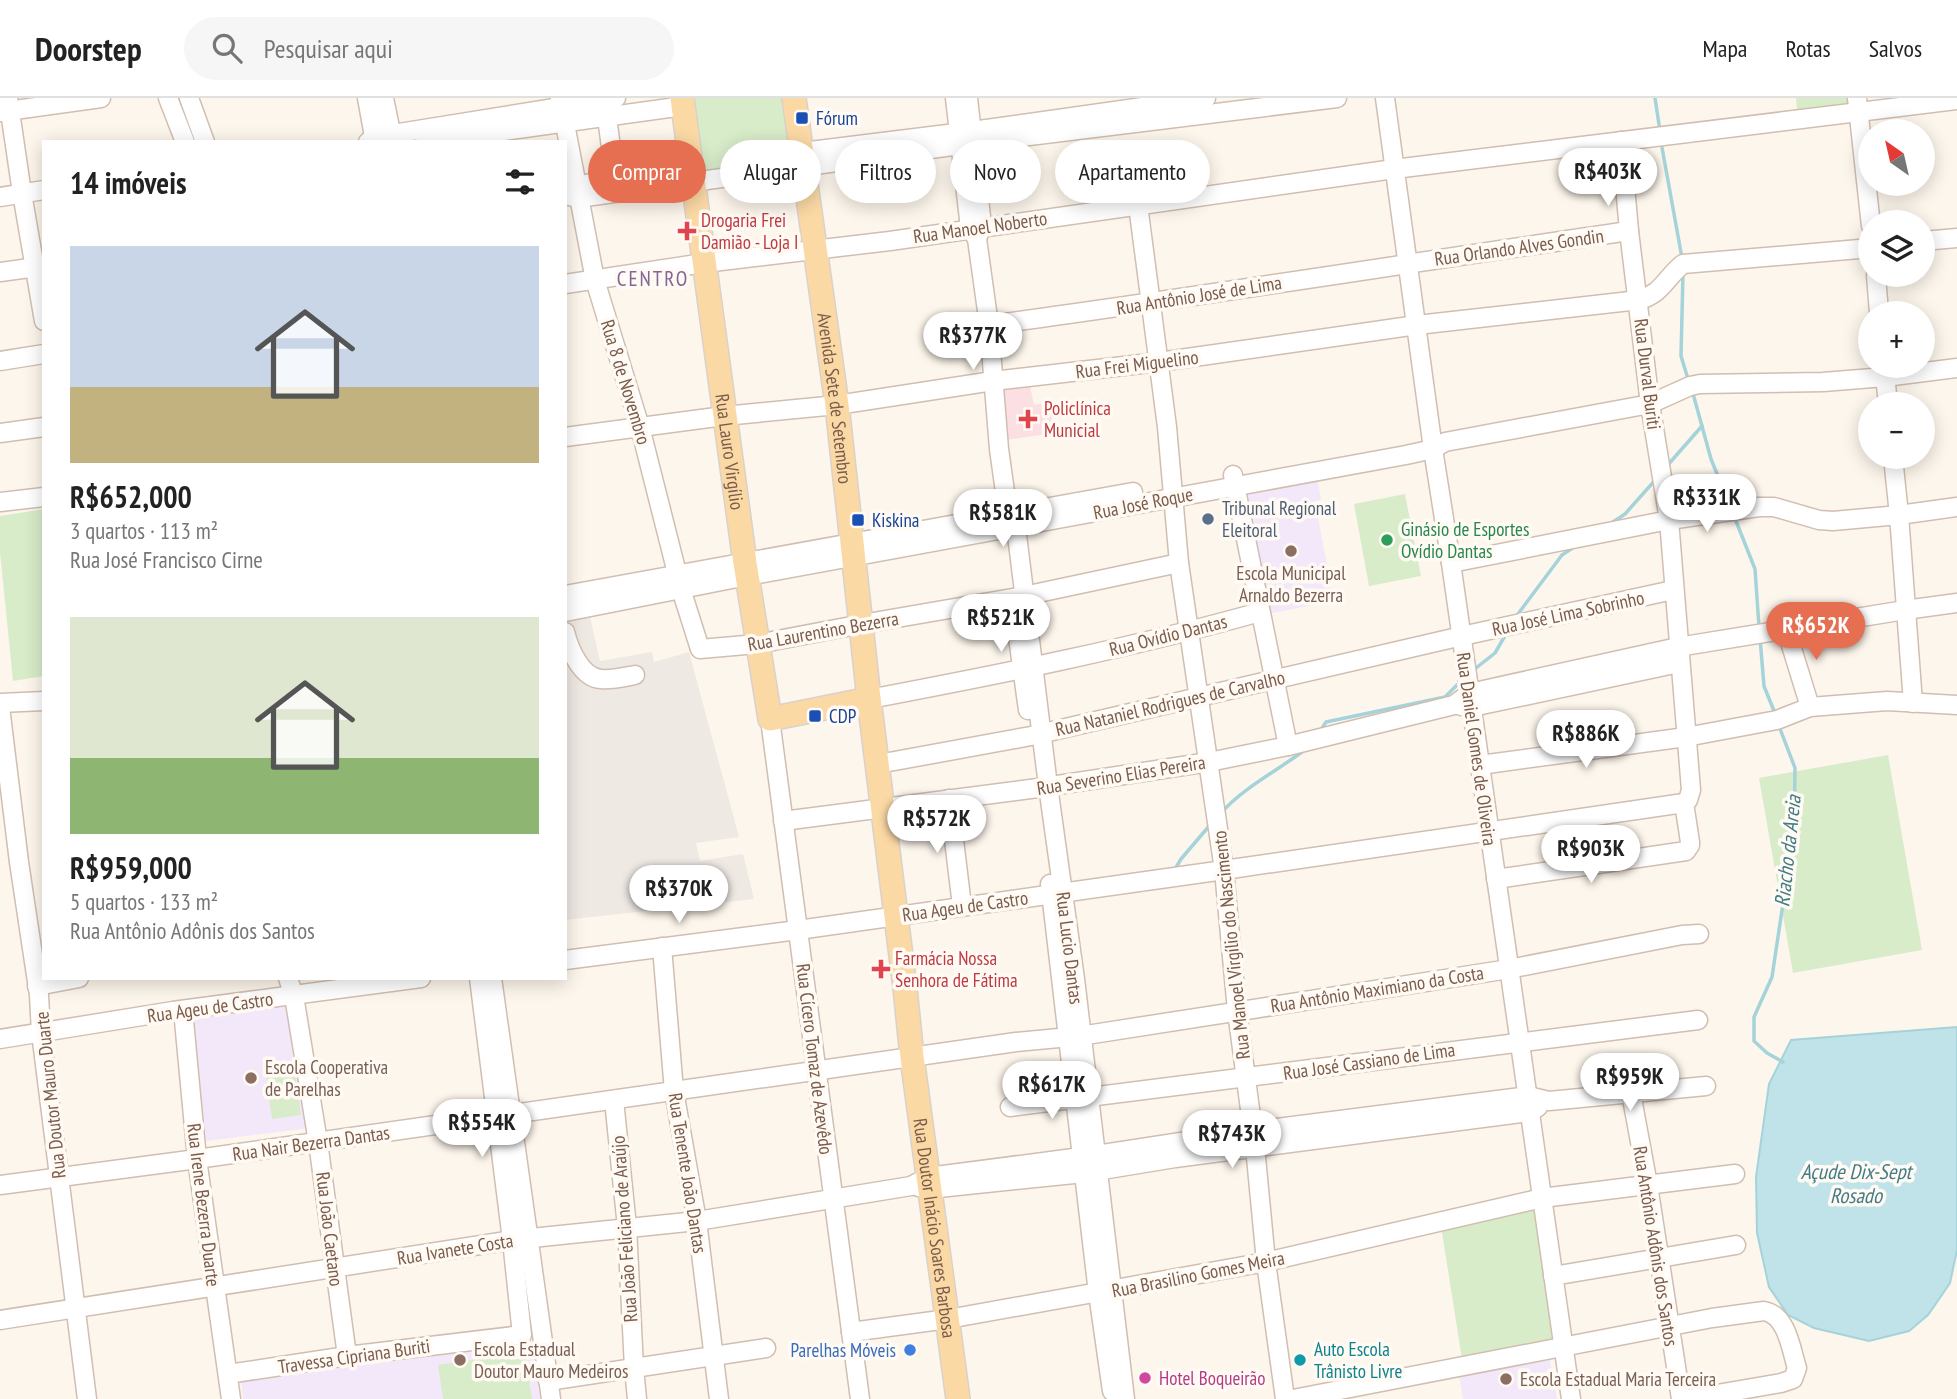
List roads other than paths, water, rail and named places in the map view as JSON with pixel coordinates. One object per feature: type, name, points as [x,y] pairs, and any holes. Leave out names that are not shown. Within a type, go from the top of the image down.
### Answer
[{"type":"main road","name":"Avenida Sete de Setembro","points":[[794,98],[800,140]]},
{"type":"main road","name":"Rua Lauro Virgílio","points":[[682,102],[687,140]]},
{"type":"main road","name":"Rua Lauro Virgílio","points":[[696,203],[746,570],[770,719]]},
{"type":"main road","name":"Avenida Sete de Setembro","points":[[809,203],[837,405],[896,915]]},
{"type":"main road","points":[[770,719],[869,699]]},
{"type":"main road","name":"Rua Doutor Inácio Soares Barbosa","points":[[896,915],[923,1184],[948,1319],[958,1399]]},
{"type":"street","points":[[42,299],[39,267],[6,107],[101,98]]},
{"type":"street","points":[[168,98],[185,140]]},
{"type":"street","points":[[190,98],[204,140]]},
{"type":"street","points":[[367,98],[380,139]]},
{"type":"street","points":[[380,139],[384,98]]},
{"type":"street","points":[[434,140],[615,98]]},
{"type":"street","points":[[380,139],[569,110],[578,105],[625,98]]},
{"type":"street","name":"Rua Lucio Dantas","points":[[954,98],[966,138]]},
{"type":"street","name":"Rua Lucio Dantas","points":[[968,98],[966,138],[989,325],[999,449],[1090,1164],[1114,1399]]},
{"type":"street","points":[[821,157],[1112,119],[1202,104],[1337,98]]},
{"type":"street","name":"Rua Daniel Gomes de Oliveira","points":[[1385,98],[1462,636],[1465,702],[1480,765],[1571,1399]]},
{"type":"street","name":"Rua Manoel Noberto","points":[[567,284],[815,248],[976,231],[1394,169],[1681,134],[1858,104],[1957,100]]},
{"type":"street","points":[[562,110],[607,117],[682,102]]},
{"type":"street","points":[[1858,104],[1869,210]]},
{"type":"street","name":"Rua 8 de Novembro","points":[[562,110],[565,140]]},
{"type":"street","points":[[607,117],[610,140]]},
{"type":"street","name":"Rua Durval Buriti","points":[[1496,879],[1680,853],[1686,851],[1690,845],[1679,805],[1688,800],[1691,790],[1669,520],[1650,404],[1621,141]]},
{"type":"street","name":"Rua 8 de Novembro","points":[[567,156],[571,193],[640,427],[679,582],[700,649],[714,649]]},
{"type":"street","points":[[571,193],[588,187]]},
{"type":"street","points":[[0,197],[42,190]]},
{"type":"street","points":[[1138,205],[1167,427],[1172,491]]},
{"type":"street","name":"Rua Orlando Alves Gondin","points":[[1408,263],[1629,232]]},
{"type":"street","points":[[1935,241],[1957,238]]},
{"type":"street","points":[[1639,300],[1648,298],[1667,284],[1673,272],[1683,264],[1858,248]]},
{"type":"street","name":"Rua Antônio José de Lima","points":[[989,325],[1408,263]]},
{"type":"street","points":[[0,272],[39,267]]},
{"type":"street","name":"Rua Frei Miguelino","points":[[567,437],[724,416],[837,405],[993,381],[1159,362],[1417,325],[1639,300]]},
{"type":"street","points":[[0,361],[42,354]]},
{"type":"street","name":"Rua José Roque","points":[[1935,369],[1957,368]]},
{"type":"street","name":"Rua José Roque","points":[[567,595],[679,582],[944,534],[1009,517],[1436,444],[1650,404],[1700,384],[1823,382],[1858,376]]},
{"type":"street","points":[[0,433],[42,427]]},
{"type":"street","points":[[1895,469],[1913,703]]},
{"type":"street","points":[[1234,480],[1288,746]]},
{"type":"street","name":"Rua Manoel Virgílio do Nascimento","points":[[1172,491],[1179,563],[1224,870],[1237,1011],[1285,1399]]},
{"type":"street","points":[[0,502],[42,497]]},
{"type":"street","points":[[1451,563],[1669,520],[1759,507],[1774,507],[1819,520],[1833,521],[1957,507]]},
{"type":"street","name":"Rua Laurentino Bezerra","points":[[714,649],[757,644],[1018,597],[1179,563]]},
{"type":"street","name":"Rua José Roque","points":[[567,611],[679,582]]},
{"type":"street","name":"Rua José Lima Sobrinho","points":[[1462,636],[1674,590]]},
{"type":"street","name":"Rua Severino Elias Pereira","points":[[783,821],[1209,762],[1288,746],[1465,702],[1786,629],[1957,603]]},
{"type":"street","name":"Rua Ovídio Dantas","points":[[869,699],[1028,668],[1189,632],[1260,612]]},
{"type":"street","points":[[1786,629],[1810,707]]},
{"type":"street","name":"Rua Nataniel Rodrigues de Carvalho","points":[[878,764],[1037,734],[1462,636]]},
{"type":"street","points":[[567,637],[574,655],[589,675],[603,679],[635,675]]},
{"type":"street","points":[[0,705],[41,698]]},
{"type":"street","points":[[1480,765],[1686,737],[1777,720],[1810,707],[1887,701],[1957,705]]},
{"type":"street","name":"Rua Doutor Mauro Duarte","points":[[0,705],[87,1399]]},
{"type":"street","name":"Rua Cícero Tomaz de Azevêdo","points":[[770,719],[860,1399]]},
{"type":"street","points":[[949,799],[962,906]]},
{"type":"street","name":"Rua Ageu de Castro","points":[[567,960],[798,930],[1679,805]]},
{"type":"street","name":"Rua Antônio Maximiano da Costa","points":[[912,1057],[1016,1042],[1074,1037],[1509,969],[1699,934]]},
{"type":"street","name":"Rua Tenente João Dantas","points":[[662,947],[674,1091],[697,1221],[719,1399]]},
{"type":"street","points":[[37,986],[68,980]]},
{"type":"street","name":"Rua João Caetano","points":[[289,980],[294,996],[318,1142],[347,1356]]},
{"type":"street","name":"Rua Ageu de Castro","points":[[0,1039],[183,1010],[407,980]]},
{"type":"street","points":[[479,980],[510,1113]]},
{"type":"street","points":[[492,980],[527,1239],[552,1387],[560,1399]]},
{"type":"street","points":[[504,980],[510,1113],[527,1239]]},
{"type":"street","name":"Rua Irene Bezerra Duarte","points":[[183,1010],[197,1159],[231,1399]]},
{"type":"street","name":"Rua José Cassiano de Lima","points":[[1010,1107],[1698,1020]]},
{"type":"street","name":"Rua Nair Bezerra Dantas","points":[[0,1185],[912,1057]]},
{"type":"street","points":[[1529,1104],[1706,1086]]},
{"type":"street","name":"Rua Antônio Adônis dos Santos","points":[[1631,1093],[1681,1399]]},
{"type":"street","name":"Rua João Feliciano de Araújo","points":[[614,1100],[627,1227],[637,1399]]},
{"type":"street","name":"Rua Ivanete Costa","points":[[0,1320],[527,1239],[697,1221],[923,1184],[1529,1104]]},
{"type":"street","name":"Rua Brasilino Gomes Meira","points":[[851,1332],[948,1319],[1266,1262],[1542,1198],[1735,1174]]},
{"type":"street","name":"Travessa Cipriana Buriti","points":[[228,1374],[347,1356],[522,1335],[527,1239]]},
{"type":"street","points":[[1553,1276],[1736,1245]]},
{"type":"street","name":"Rua Lucio Dantas","points":[[1105,1292],[1125,1399]]},
{"type":"street","points":[[1293,1399],[1764,1311],[1775,1315],[1783,1324],[1797,1368],[1793,1379],[1688,1399]]},
{"type":"street","points":[[552,1387],[634,1368],[766,1348]]},
{"type":"water","name":"Açude Dix-Sept Rosado","points":[[1957,1027],[1957,1250],[1950,1283],[1928,1315],[1909,1331],[1869,1341],[1814,1328],[1788,1315],[1769,1287],[1757,1233],[1756,1177],[1769,1084],[1791,1040]]},
{"type":"waterway","name":"Riacho da Areia","points":[[1655,98],[1660,131]]},
{"type":"waterway","name":"Riacho da Areia","points":[[1661,142],[1682,258]]},
{"type":"waterway","name":"Riacho da Areia","points":[[1683,273],[1681,356],[1688,379]]},
{"type":"waterway","name":"Riacho da Areia","points":[[1692,390],[1711,459],[1730,506]]},
{"type":"waterway","points":[[1666,467],[1702,426]]},
{"type":"waterway","points":[[1610,524],[1625,514],[1657,478]]},
{"type":"waterway","name":"Riacho da Areia","points":[[1734,516],[1755,569],[1759,627]]},
{"type":"waterway","points":[[1515,618],[1562,555],[1574,547]]},
{"type":"waterway","points":[[1471,672],[1495,653],[1506,634]]},
{"type":"waterway","name":"Riacho da Areia","points":[[1760,638],[1764,686],[1776,716]]},
{"type":"waterway","points":[[1319,733],[1326,722],[1445,697],[1463,679]]},
{"type":"waterway","name":"Riacho da Areia","points":[[1779,726],[1795,768],[1794,830],[1772,977],[1754,1017],[1754,1041],[1783,1062]]},
{"type":"waterway","points":[[1222,812],[1251,787],[1306,749]]},
{"type":"waterway","points":[[1174,871],[1210,825]]},
{"type":"place","name":"Fórum","points":[[802,118]]},
{"type":"place","name":"Drogaria Frei Damião - Loja I","points":[[687,231]]},
{"type":"place","name":"Policlínica Municial","points":[[1028,419]]},
{"type":"place","name":"Tribunal Regional Eleitoral","points":[[1208,519]]},
{"type":"place","name":"Kiskina","points":[[858,520]]},
{"type":"place","name":"Ginásio de Esportes Ovídio Dantas","points":[[1387,540]]},
{"type":"place","name":"Escola Municipal Arnaldo Bezerra","points":[[1291,551]]},
{"type":"place","name":"CDP","points":[[815,716]]},
{"type":"place","name":"Farmácia Nossa Senhora de Fátima","points":[[881,969]]},
{"type":"place","name":"Escola Cooperativa de Parelhas","points":[[251,1078]]},
{"type":"place","name":"Parelhas Móveis","points":[[910,1350]]},
{"type":"place","name":"Escola Estadual Doutor Mauro Medeiros","points":[[460,1360]]},
{"type":"place","name":"Auto Escola Trânisto Livre","points":[[1300,1360]]},
{"type":"place","name":"Hotel Boqueirão","points":[[1145,1378]]},
{"type":"place","name":"Escola Estadual Maria Terceira","points":[[1506,1379]]},
{"type":"district","name":"CENTRO","points":[[653,279]]}]
